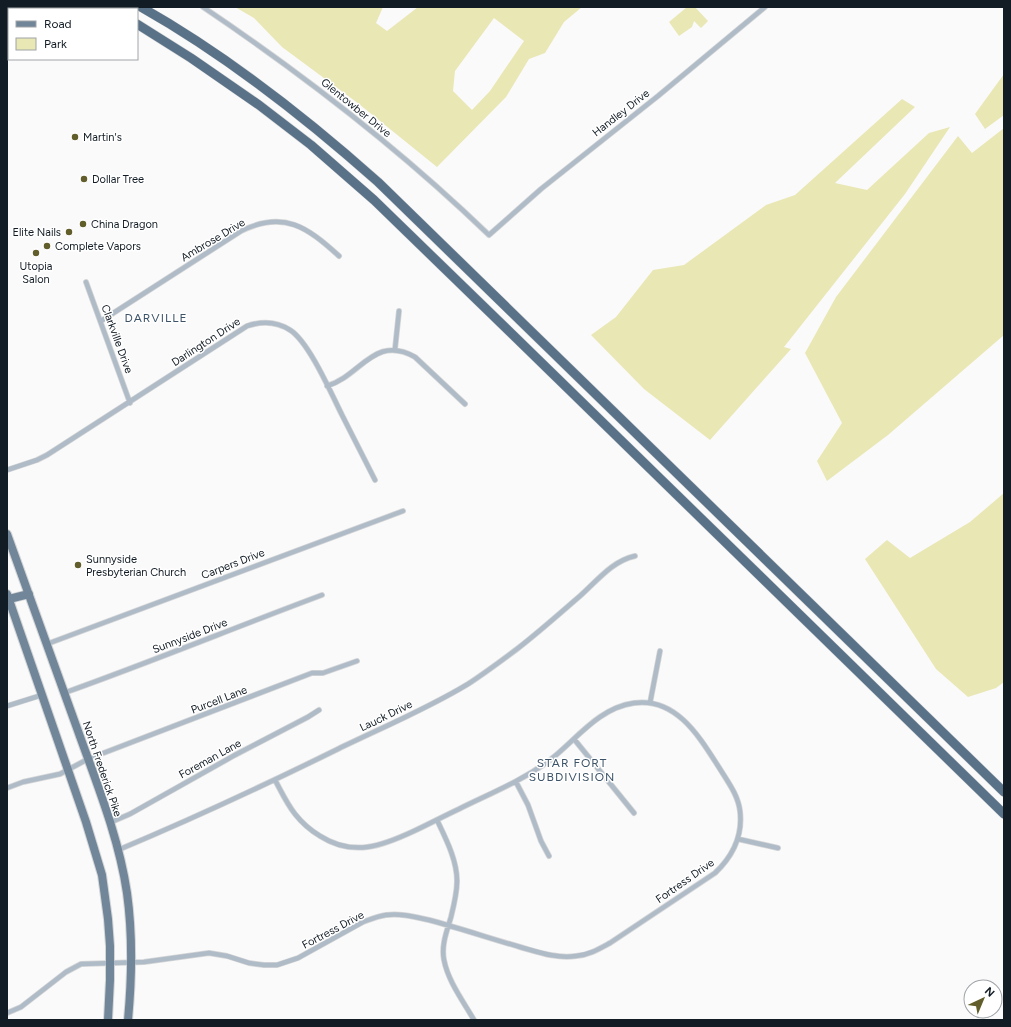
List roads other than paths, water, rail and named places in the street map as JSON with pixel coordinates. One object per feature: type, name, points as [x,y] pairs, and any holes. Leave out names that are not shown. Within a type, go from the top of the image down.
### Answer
[{"type":"highway","points":[[104,7],[108,8]]},
{"type":"highway","points":[[141,7],[205,47],[268,92],[322,134],[378,182],[1004,792]]},
{"type":"highway","points":[[138,26],[169,43],[211,71],[283,123],[311,145],[374,200],[1004,814]]},
{"type":"main road","name":"North Frederick Pike","points":[[7,534],[88,759],[118,850],[127,892],[132,939],[128,1020]]},
{"type":"main road","points":[[29,594],[8,597],[69,770],[102,875],[108,919],[110,963],[108,1020]]},
{"type":"street","name":"Glentowber Drive","points":[[203,7],[275,56],[359,121],[439,188],[489,234]]},
{"type":"street","name":"Handley Drive","points":[[489,234],[541,189],[658,96],[765,7]]},
{"type":"street","name":"Ambrose Drive","points":[[100,321],[241,231],[258,224],[282,221],[298,225],[313,234],[339,256]]},
{"type":"street","name":"Clarkville Drive","points":[[86,282],[130,403]]},
{"type":"street","points":[[395,350],[399,311]]},
{"type":"street","name":"Darlington Drive","points":[[7,470],[48,455],[247,326],[263,322],[276,323],[283,326],[297,335],[306,346],[375,480]]},
{"type":"street","points":[[327,386],[340,381],[376,353],[395,350],[406,352],[415,357],[465,404]]},
{"type":"street","name":"Carpers Drive","points":[[47,644],[403,511]]},
{"type":"street","name":"Lauck Drive","points":[[118,850],[180,824],[276,780],[404,717],[468,683],[519,647],[557,616],[613,565],[620,560],[635,556]]},
{"type":"street","name":"Sunnyside Drive","points":[[64,693],[129,670],[322,595]]},
{"type":"street","points":[[650,703],[660,651]]},
{"type":"street","name":"Purcell Lane","points":[[7,788],[23,782],[60,774],[88,759],[312,673],[323,673],[358,661]]},
{"type":"street","points":[[7,706],[42,695]]},
{"type":"street","name":"Fortress Drive","points":[[7,1012],[21,1007],[66,972],[80,964],[132,961],[144,962],[209,953],[227,956],[249,963],[277,965],[298,958],[363,922],[387,915],[412,916],[449,925],[542,954],[575,957],[587,954],[610,943],[715,873],[723,866],[731,855],[738,839],[740,822],[740,810],[737,799],[705,745],[691,726],[682,718],[661,706],[650,703],[633,703],[616,708],[598,719],[548,762],[516,782],[382,845],[362,848],[343,846],[323,838],[303,824],[288,805],[276,780]]},
{"type":"street","name":"Foreman Lane","points":[[109,823],[130,814],[319,710]]},
{"type":"street","points":[[574,739],[634,813]]},
{"type":"street","points":[[516,782],[528,805],[541,840],[549,856]]},
{"type":"street","points":[[437,820],[447,842],[457,871],[457,892],[444,941],[444,960],[448,974],[474,1020]]},
{"type":"street","points":[[738,839],[778,848]]},
{"type":"place","name":"Martin's","points":[[75,137]]},
{"type":"place","name":"Dollar Tree","points":[[84,179]]},
{"type":"place","name":"China Dragon","points":[[83,224]]},
{"type":"place","name":"Elite Nails","points":[[69,232]]},
{"type":"place","name":"Complete Vapors","points":[[47,246]]},
{"type":"place","name":"Utopia Salon","points":[[36,253]]},
{"type":"place","name":"Sunnyside Presbyterian Church","points":[[78,565]]},
{"type":"district","name":"DARVILLE","points":[[156,318]]},
{"type":"district","name":"STAR FORT SUBDIVISION","points":[[572,770]]}]
